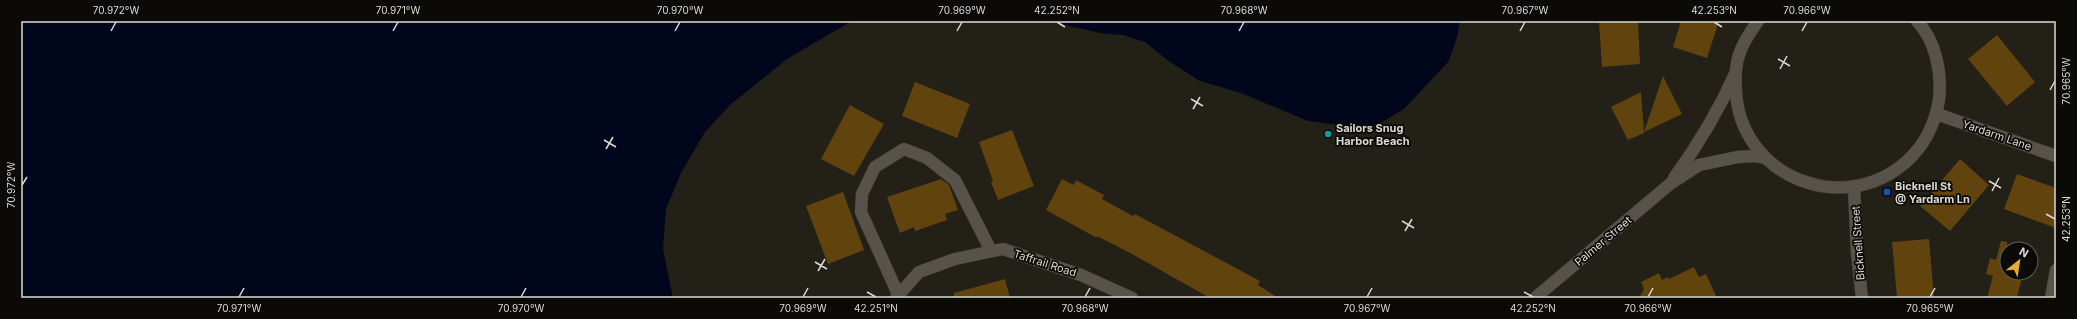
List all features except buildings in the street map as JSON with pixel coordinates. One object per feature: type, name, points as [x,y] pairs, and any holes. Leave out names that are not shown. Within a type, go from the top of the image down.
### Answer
[{"type":"street","points":[[1752,21],[1739,56],[1735,74],[1737,105],[1747,134],[1765,158],[1784,173],[1806,183],[1830,188],[1854,187],[1876,181],[1897,170],[1919,148],[1928,136],[1937,114],[1941,84],[1936,53],[1922,26],[1917,21]]},
{"type":"street","points":[[1746,38],[1758,21]]},
{"type":"street","name":"Palmer Street","points":[[1670,184],[1705,133],[1721,106],[1735,74]]},
{"type":"street","name":"Yardarm Lane","points":[[1937,114],[2056,156]]},
{"type":"street","points":[[897,296],[861,212],[862,194],[875,167],[904,149],[928,158],[955,180],[991,251]]},
{"type":"street","name":"Palmer Street","points":[[1535,298],[1670,184],[1699,165],[1738,157],[1755,156],[1765,158]]},
{"type":"street","name":"Bicknell Street","points":[[1854,187],[1857,253],[1862,298]]},
{"type":"street","name":"Taffrail Road","points":[[897,296],[919,272],[955,259],[1003,249],[1081,275],[1132,298]]},
{"type":"street","points":[[2051,298],[2056,270]]},
{"type":"water","points":[[21,21],[852,21],[787,59],[730,105],[705,132],[681,173],[666,209],[663,249],[673,298],[21,298]]},
{"type":"water","points":[[1057,21],[1460,21],[1457,37],[1449,61],[1404,109],[1375,126],[1338,125],[1308,121],[1241,93],[1200,81],[1170,62],[1145,42],[1123,35],[1100,33],[1065,25]]},
{"type":"place","name":"Sailors Snug Harbor Beach","points":[[1328,134]]},
{"type":"place","name":"Bicknell St @ Yardarm Ln","points":[[1887,192]]}]
